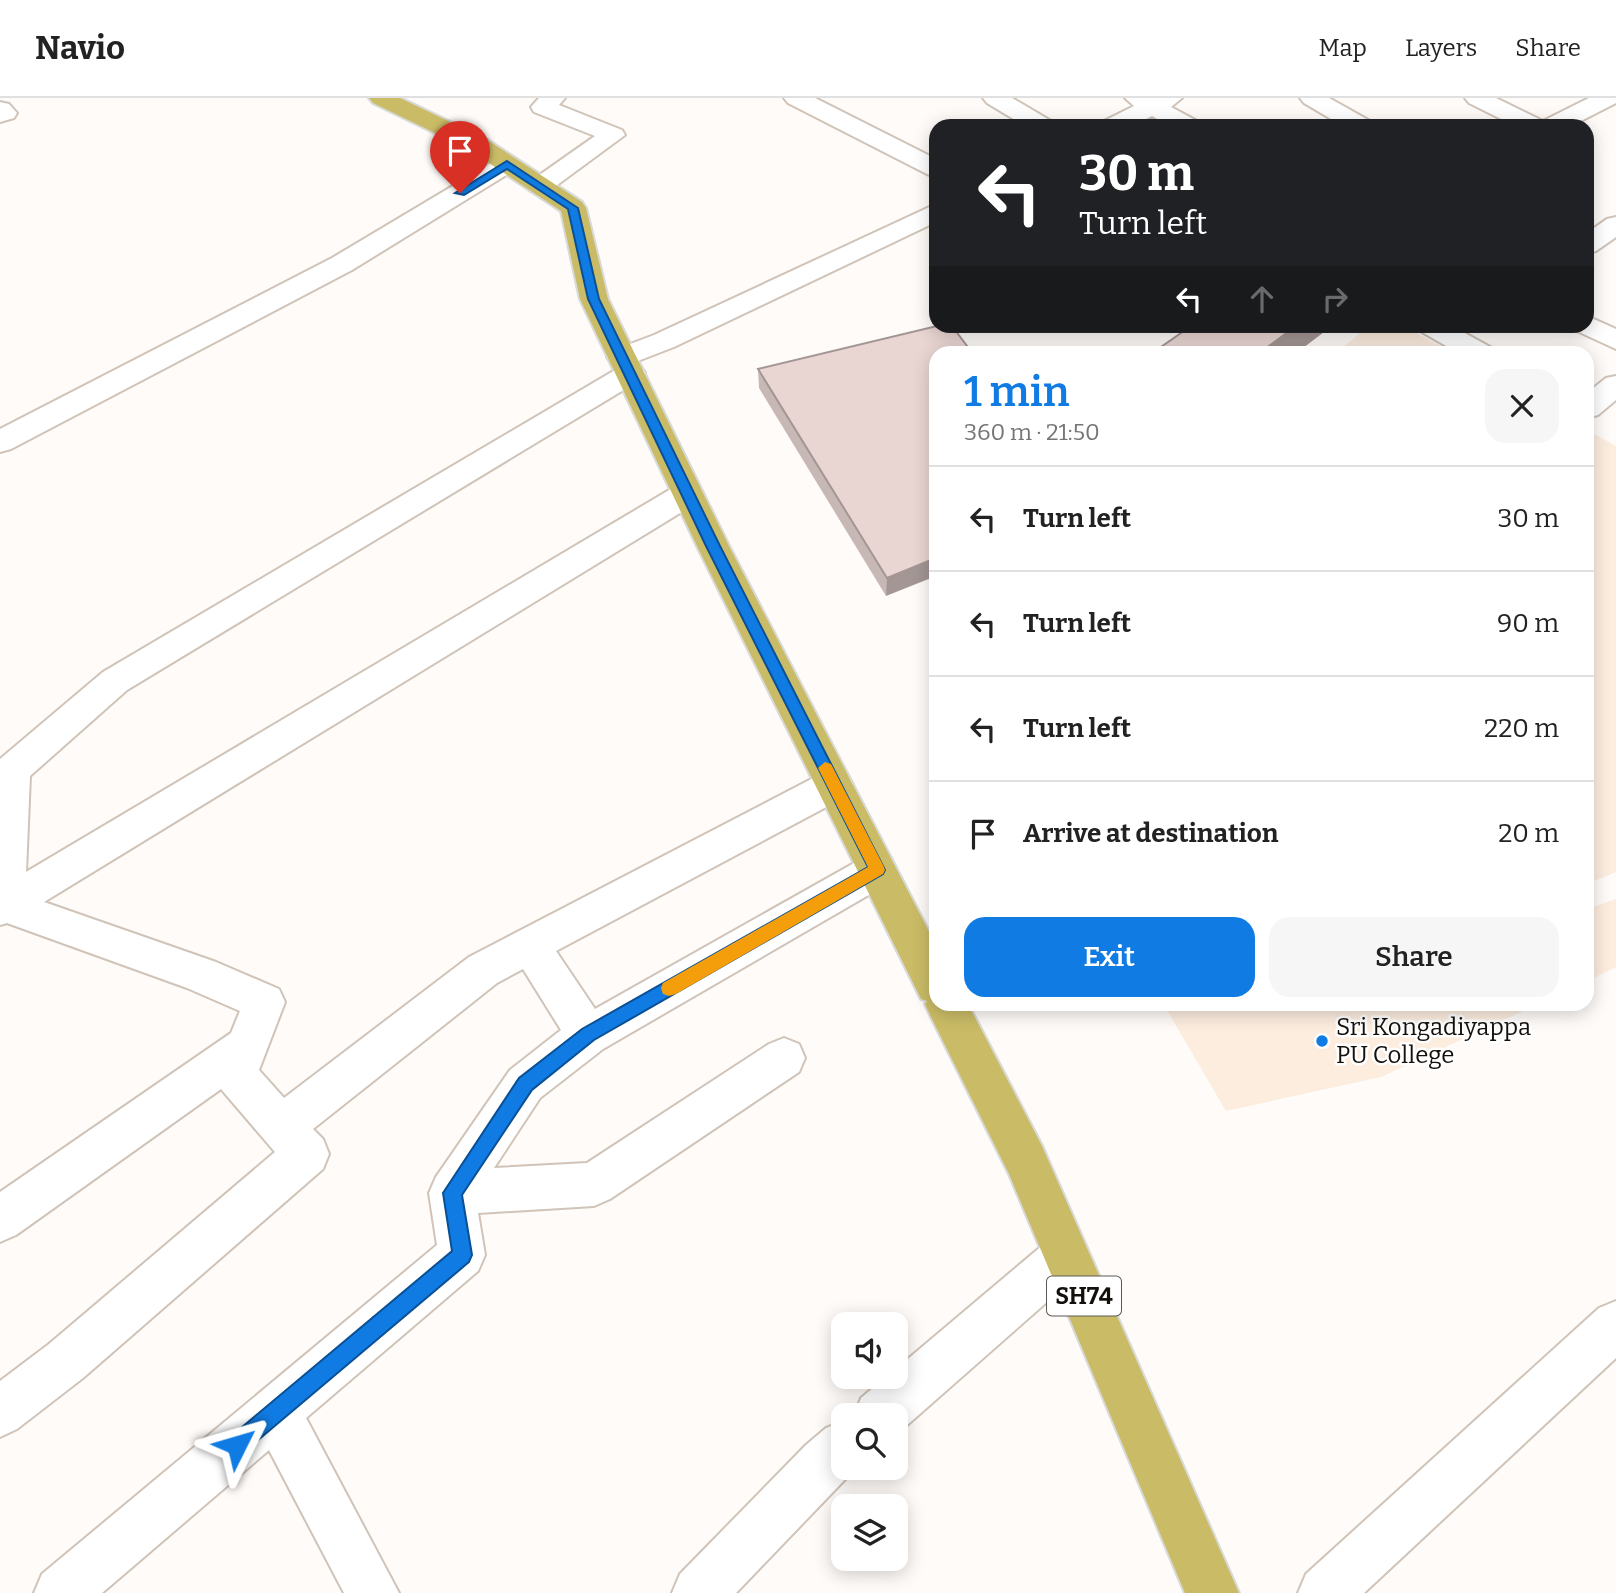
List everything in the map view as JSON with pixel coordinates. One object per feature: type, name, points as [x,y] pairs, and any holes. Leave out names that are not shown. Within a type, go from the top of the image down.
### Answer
[{"type":"main road","points":[[381,98],[477,144],[573,208],[593,299],[687,494],[929,972]]},
{"type":"main road","name":"SH74","points":[[950,1011],[1026,1161],[1212,1593]]},
{"type":"street","points":[[0,101],[6,98]]},
{"type":"street","points":[[540,186],[613,135],[543,107],[553,98]]},
{"type":"street","points":[[796,98],[929,165]]},
{"type":"street","points":[[995,98],[1030,119]]},
{"type":"street","points":[[1312,98],[1349,119]]},
{"type":"street","points":[[1477,98],[1520,119]]},
{"type":"street","points":[[1566,119],[1608,98]]},
{"type":"street","points":[[1124,119],[1153,101],[1178,119]]},
{"type":"street","points":[[0,110],[5,113],[0,115]]},
{"type":"street","points":[[0,442],[342,264],[507,164]]},
{"type":"street","points":[[2,907],[12,770],[104,690],[664,341],[929,215]]},
{"type":"street","points":[[1594,241],[1616,225]]},
{"type":"street","points":[[1594,329],[1616,340]]},
{"type":"street","points":[[1458,333],[1473,346]]},
{"type":"street","points":[[1594,414],[1616,386]]},
{"type":"street","points":[[2,907],[687,494]]},
{"type":"street","points":[[281,1127],[483,970],[834,785]]},
{"type":"street","points":[[61,1593],[462,1255],[452,1193],[525,1084],[588,1035],[877,870]]},
{"type":"street","points":[[0,1412],[66,1361],[307,1154],[236,1075],[264,1002],[201,975],[2,907]]},
{"type":"street","points":[[530,946],[588,1035]]},
{"type":"street","points":[[0,1219],[247,1046]]},
{"type":"street","points":[[452,1193],[594,1184],[784,1058]]},
{"type":"street","points":[[894,1403],[1066,1255]]},
{"type":"street","points":[[1325,1593],[1616,1325]]},
{"type":"street","points":[[276,1412],[372,1593]]},
{"type":"street","points":[[699,1593],[831,1457]]},
{"type":"shaded area","points":[[1360,333],[1416,333],[1440,346],[1345,346]]},
{"type":"shaded area","points":[[1594,434],[1616,446],[1616,872],[1594,881]]},
{"type":"shaded area","name":"Sri Kongadiyappa PU College","points":[[1616,899],[1616,967],[1594,978],[1594,907]]},
{"type":"shaded area","name":"Sri Kongadiyappa PU College","points":[[1168,1011],[1523,1011],[1381,1077],[1226,1111]]},
{"type":"building","points":[[929,328],[929,333],[957,333],[967,346],[929,346],[929,561],[887,578],[758,369]]},
{"type":"building","points":[[1181,333],[1286,333],[1269,346],[1162,346]]},
{"type":"slow traffic","points":[[669,988],[877,870],[825,768]]},
{"type":"place","name":"Sri Kongadiyappa PU College","points":[[1322,1041]]},
{"type":"route","points":[[237,1445],[462,1255],[452,1193],[525,1084],[588,1035],[877,870],[713,546],[593,299],[573,208],[507,164],[460,193]]}]
